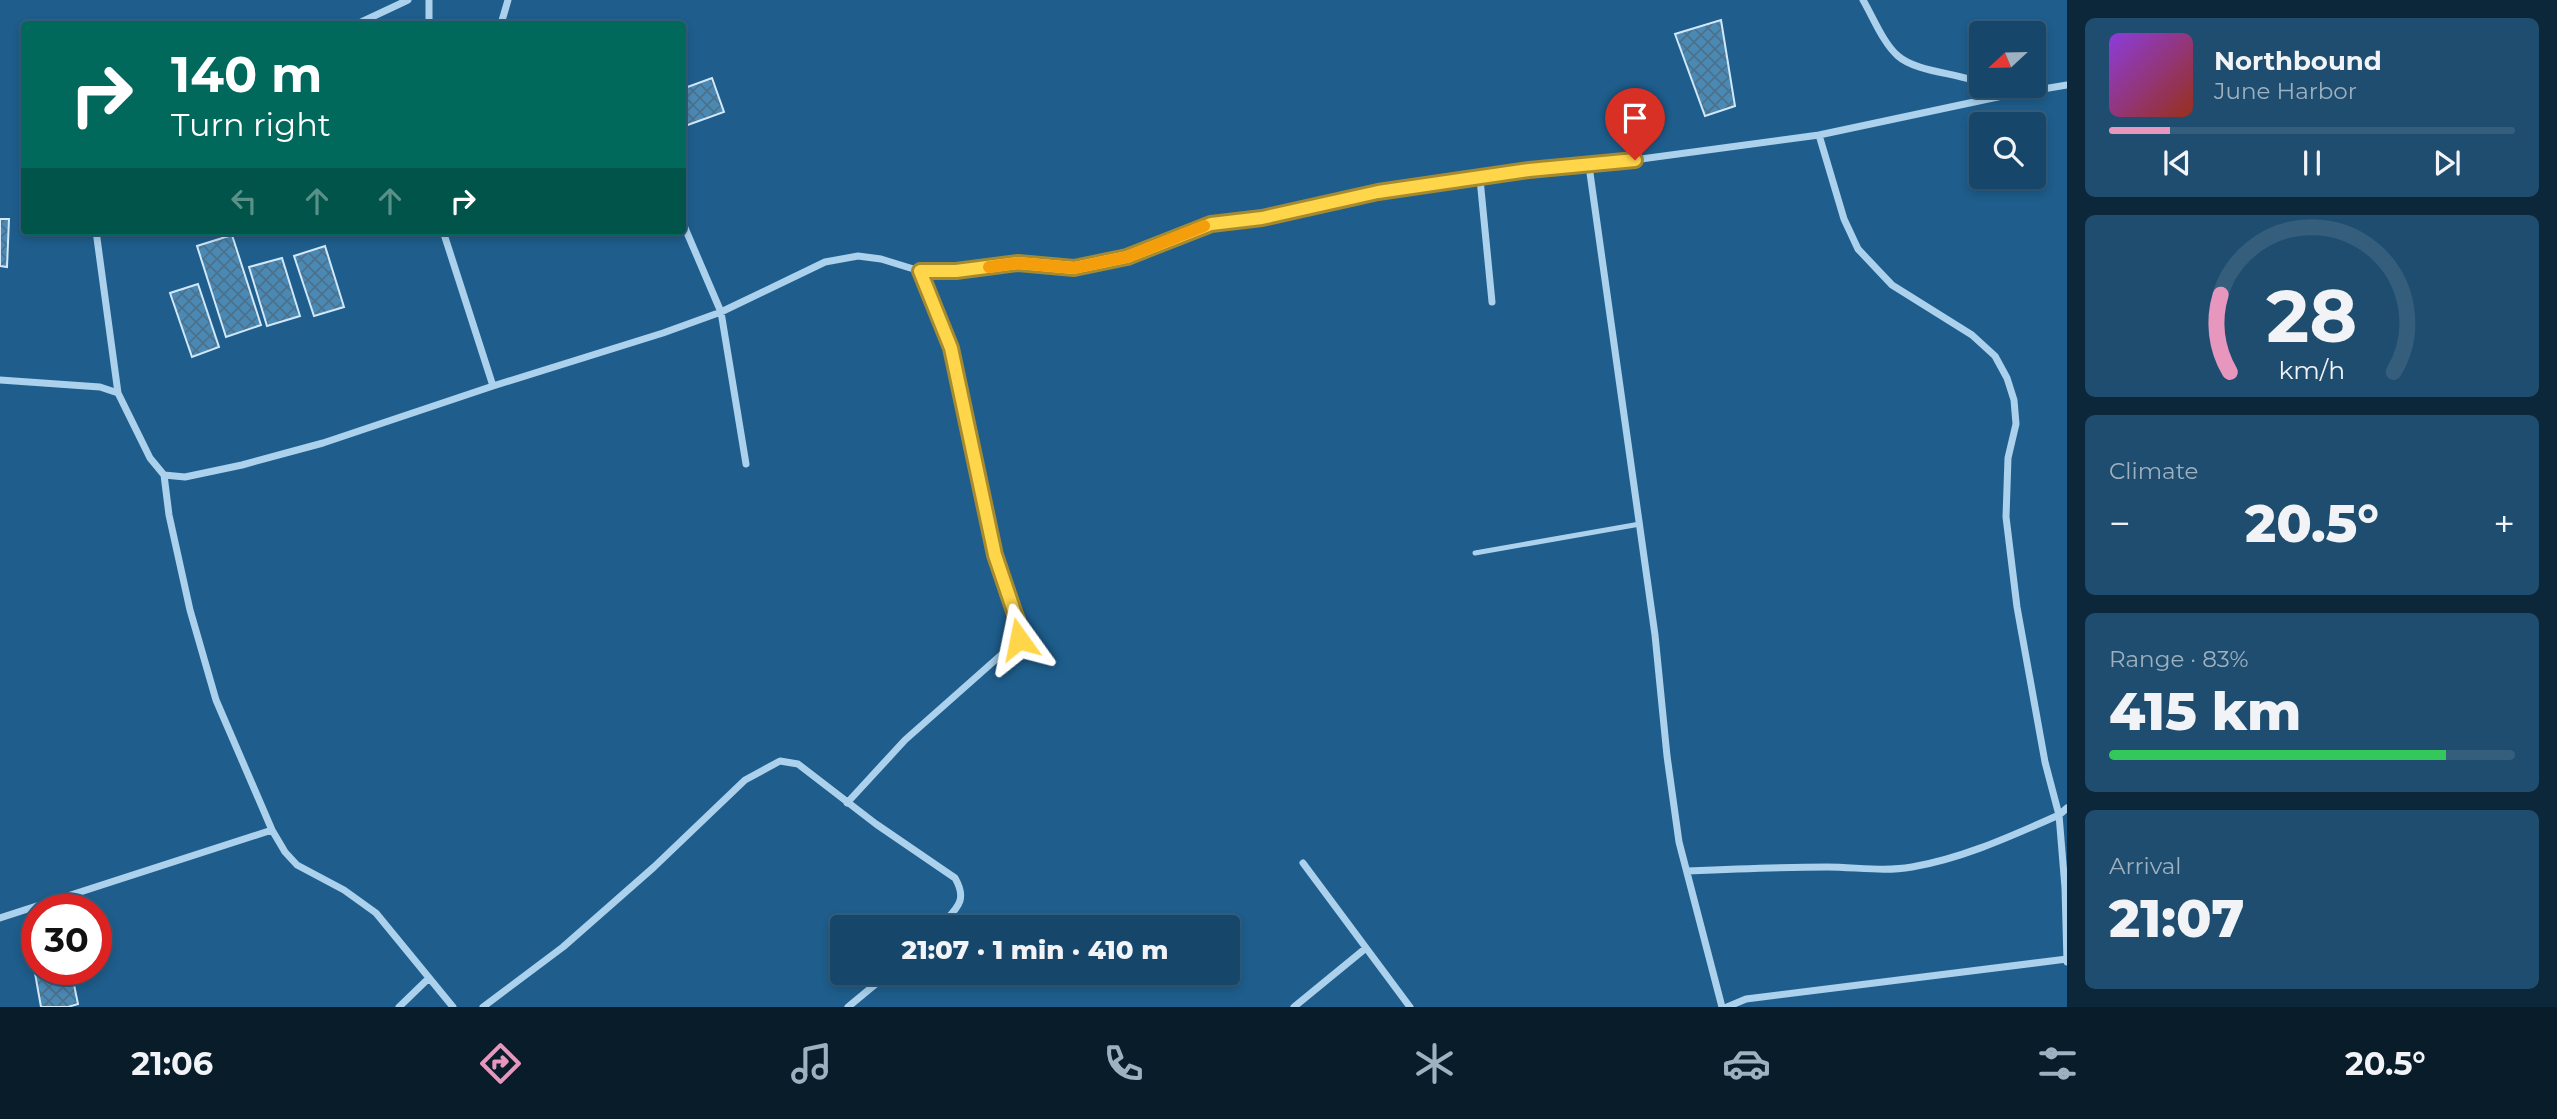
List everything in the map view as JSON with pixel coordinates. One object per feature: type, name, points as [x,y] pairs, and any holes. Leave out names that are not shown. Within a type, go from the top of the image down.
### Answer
[{"type":"street","points":[[363,21],[408,0]]},
{"type":"street","points":[[429,0],[429,21]]},
{"type":"street","points":[[502,21],[508,0]]},
{"type":"street","points":[[1863,0],[1895,54],[1905,62],[1969,78]]},
{"type":"street","points":[[2046,88],[2067,85]]},
{"type":"street","points":[[164,475],[185,477],[323,443],[663,333],[721,312],[825,262],[858,256],[881,259],[920,271],[956,271],[1018,263],[1074,268],[1127,257],[1211,224],[1262,218],[1378,192],[1529,170],[1589,166],[1819,135],[1993,98]]},
{"type":"street","points":[[1589,166],[1655,635],[1679,842],[1724,1007],[1746,999],[2067,961],[2059,815],[2045,762],[2017,607],[2006,517],[2008,458],[2016,424],[2014,400],[2007,377],[1995,356],[1972,335],[1892,285],[1858,249],[1844,219],[1819,135]]},
{"type":"street","points":[[1480,179],[1492,302]]},
{"type":"street","points":[[686,230],[721,312],[746,464]]},
{"type":"street","points":[[97,235],[117,393],[150,458],[164,475],[169,515],[190,610],[216,700],[272,830],[285,852],[297,865],[344,890],[376,913],[453,1007]]},
{"type":"street","points":[[444,235],[493,386]]},
{"type":"street","points":[[847,803],[905,740],[1019,639],[1018,623],[995,555],[951,348],[920,271]]},
{"type":"street","points":[[0,380],[100,387],[117,393]]},
{"type":"street","points":[[483,1007],[563,947],[654,867],[746,780],[780,761],[798,764],[847,803],[955,878],[962,890],[961,902],[950,915]]},
{"type":"street","points":[[1687,872],[1830,867],[1881,871],[1912,867],[1942,861],[1999,842],[2059,815],[2067,808]]},
{"type":"street","points":[[0,918],[272,830]]},
{"type":"street","points":[[1303,863],[1410,1007]]},
{"type":"street","points":[[1294,1007],[1366,948]]},
{"type":"street","points":[[399,1007],[429,978]]},
{"type":"street","points":[[848,1007],[875,985]]},
{"type":"lane","points":[[1475,553],[1640,524]]},
{"type":"building","points":[[1721,20],[1735,106],[1705,116],[1675,34]]},
{"type":"building","points":[[712,78],[724,112],[686,126],[686,88]]},
{"type":"building","points":[[0,219],[9,219],[7,267],[0,266]]},
{"type":"building","points":[[232,235],[261,325],[226,337],[197,246]]},
{"type":"building","points":[[325,246],[344,307],[314,316],[294,256]]},
{"type":"building","points":[[282,258],[300,316],[267,326],[249,267]]},
{"type":"building","points":[[198,284],[219,347],[192,357],[170,293]]},
{"type":"building","points":[[37,985],[74,985],[78,1004],[68,1007],[41,1007]]},
{"type":"slow traffic","points":[[989,267],[1018,263],[1074,268],[1127,257],[1204,226]]},
{"type":"route","points":[[1019,639],[1018,623],[995,555],[951,348],[920,271],[956,271],[1018,263],[1074,268],[1127,257],[1211,224],[1262,218],[1378,192],[1529,170],[1635,160]]}]
